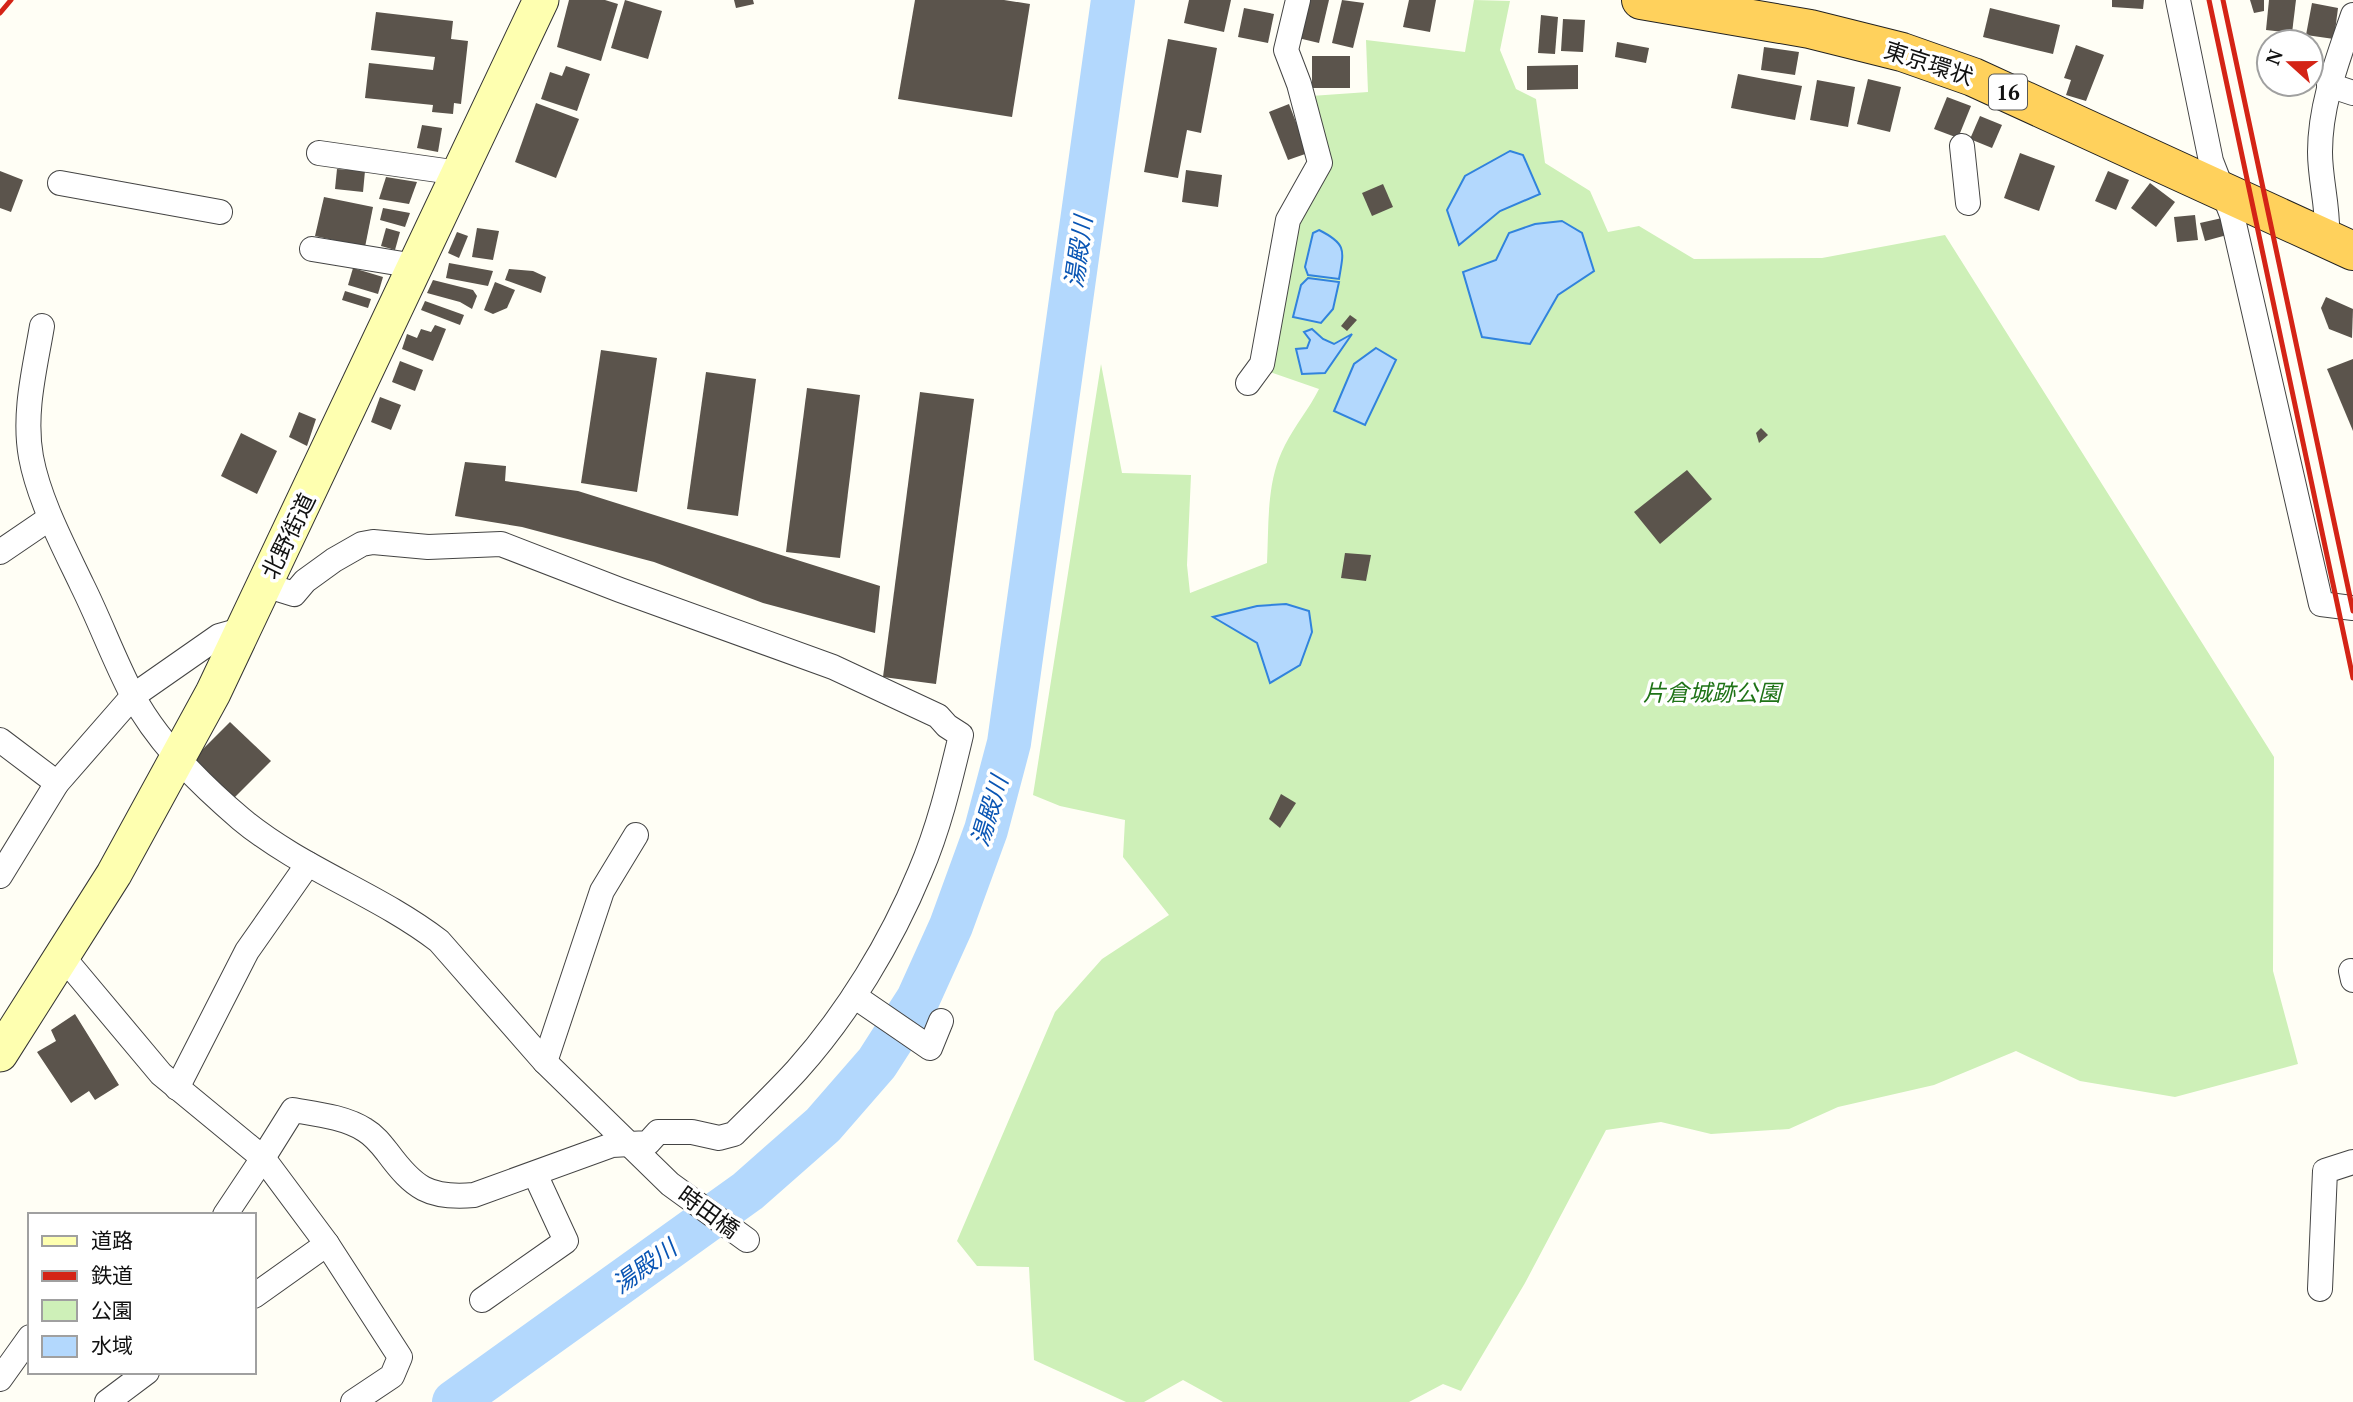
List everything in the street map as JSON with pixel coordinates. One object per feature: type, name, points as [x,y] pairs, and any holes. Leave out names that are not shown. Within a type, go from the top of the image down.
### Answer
[{"type":"highway","name":"東京環状","points":[[1641,0],[1810,29],[1902,52],[1973,77],[2340,245]]},
{"type":"main road","name":"北野街道","points":[[0,1054],[114,874],[178,758],[244,629],[541,0]]},
{"type":"street","points":[[1248,383],[1262,364],[1288,220],[1320,163],[1299,84],[1286,51],[1298,0]]},
{"type":"street","points":[[2178,0],[2211,161],[2232,215],[2321,604],[2353,608]]},
{"type":"street","points":[[2340,245],[2328,220],[2320,152],[2329,85],[2353,15]]},
{"type":"street","points":[[2329,85],[2353,93]]},
{"type":"street","points":[[1962,146],[1968,203]]},
{"type":"street","points":[[319,153],[459,173]]},
{"type":"street","points":[[60,183],[220,212]]},
{"type":"street","points":[[312,249],[415,266]]},
{"type":"street","name":"時田橋","points":[[42,326],[28,416],[31,458],[50,518],[133,696],[155,729],[178,758],[243,820],[308,864],[419,926],[439,941],[545,1062],[673,1186],[745,1238]]},
{"type":"street","points":[[0,552],[50,518]]},
{"type":"street","points":[[226,1213],[264,1158],[292,1110],[334,1118],[364,1128],[377,1139],[407,1177],[422,1189],[438,1195],[474,1195],[612,1145],[648,1143],[658,1132],[676,1130],[719,1138],[734,1134],[799,1068],[857,998],[921,871],[947,795],[961,735],[938,716],[833,667],[501,544],[428,547],[373,542],[362,544],[334,560],[305,581],[294,594],[265,585]]},
{"type":"street","points":[[0,876],[57,783],[133,696],[219,636],[244,629]]},
{"type":"street","points":[[0,740],[57,783]]},
{"type":"street","points":[[545,1062],[602,891],[636,835]]},
{"type":"street","points":[[177,1088],[247,951],[308,864]]},
{"type":"street","points":[[63,957],[161,1074],[264,1158],[327,1244],[400,1356],[392,1376],[353,1402]]},
{"type":"street","points":[[857,998],[930,1048],[941,1021]]},
{"type":"street","points":[[2320,1289],[2325,1171],[2353,1161]]},
{"type":"street","points":[[482,1300],[566,1241],[535,1174]]},
{"type":"street","points":[[256,1295],[327,1244]]},
{"type":"street","points":[[0,1379],[28,1339]]},
{"type":"street","points":[[107,1402],[137,1375]]},
{"type":"green space","name":"片倉城跡公園","points":[[1474,0],[1510,1],[1500,50],[1516,89],[1536,99],[1545,163],[1590,191],[1608,232],[1639,226],[1694,259],[1822,258],[1945,235],[2274,757],[2273,971],[2298,1064],[2175,1097],[2080,1081],[2016,1051],[1934,1085],[1838,1107],[1789,1129],[1711,1134],[1661,1122],[1606,1130],[1525,1283],[1461,1391],[1443,1384],[1409,1402],[1223,1402],[1183,1380],[1144,1402],[1126,1402],[1034,1360],[1029,1267],[977,1266],[957,1241],[1055,1012],[1102,959],[1169,915],[1123,857],[1125,820],[1060,806],[1033,795],[1101,364],[1122,473],[1191,475],[1187,565],[1190,593],[1267,563],[1274,473],[1285,445],[1319,389],[1270,372],[1296,219],[1325,171],[1311,96],[1368,92],[1366,40],[1465,52]]},
{"type":"water","points":[[1510,151],[1523,155],[1540,194],[1500,211],[1459,245],[1447,210],[1465,176]]},
{"type":"water","points":[[1562,221],[1582,233],[1594,271],[1558,295],[1530,344],[1482,337],[1463,272],[1496,260],[1509,233],[1535,224]]},
{"type":"water","points":[[1319,230],[1339,244],[1342,261],[1339,279],[1308,275],[1305,267],[1313,233]]},
{"type":"water","points":[[1308,278],[1339,282],[1333,309],[1321,323],[1293,317],[1301,285]]},
{"type":"water","points":[[1312,329],[1334,344],[1352,334],[1325,373],[1302,374],[1296,349],[1307,348],[1310,340],[1304,332]]},
{"type":"water","points":[[1376,348],[1396,360],[1365,425],[1334,411],[1354,364]]},
{"type":"water","points":[[1286,604],[1309,611],[1312,632],[1300,665],[1270,683],[1257,643],[1213,617],[1257,606]]},
{"type":"building","points":[[569,0],[605,0],[618,4],[601,61],[557,47]]},
{"type":"building","points":[[625,0],[662,11],[648,59],[611,48]]},
{"type":"building","points":[[734,0],[753,0],[754,4],[736,8]]},
{"type":"building","points":[[915,0],[1004,0],[1030,4],[1012,117],[898,99]]},
{"type":"building","points":[[1189,0],[1231,0],[1224,32],[1184,23]]},
{"type":"building","points":[[1303,0],[1329,0],[1319,43],[1294,37]]},
{"type":"building","points":[[1342,0],[1364,3],[1353,48],[1332,43]]},
{"type":"building","points":[[1409,0],[1436,0],[1430,32],[1403,27]]},
{"type":"building","points":[[2112,0],[2144,0],[2143,9],[2112,7]]},
{"type":"building","points":[[2250,0],[2264,0],[2264,11],[2254,13]]},
{"type":"building","points":[[2269,0],[2296,0],[2293,28],[2266,28]]},
{"type":"building","points":[[2312,3],[2338,8],[2334,39],[2325,38],[2325,28],[2307,28]]},
{"type":"building","points":[[1244,8],[1274,14],[1268,43],[1238,37]]},
{"type":"building","points":[[1990,8],[2060,25],[2053,54],[1983,37]]},
{"type":"building","points":[[376,12],[453,21],[451,39],[468,41],[461,104],[454,103],[453,114],[432,112],[433,105],[365,98],[369,63],[433,70],[435,57],[371,50]]},
{"type":"building","points":[[1541,15],[1558,17],[1555,54],[1538,53]]},
{"type":"building","points":[[1563,19],[1585,20],[1583,52],[1561,51]]},
{"type":"building","points":[[1168,39],[1217,48],[1201,133],[1187,130],[1178,178],[1144,172]]},
{"type":"building","points":[[1617,42],[1649,48],[1646,63],[1615,57]]},
{"type":"building","points":[[2076,45],[2104,55],[2086,101],[2066,95],[2071,80],[2064,78]]},
{"type":"building","points":[[1764,47],[1799,52],[1795,75],[1761,70]]},
{"type":"building","points":[[1312,56],[1350,56],[1350,88],[1312,88]]},
{"type":"building","points":[[1578,65],[1578,89],[1527,90],[1527,66]]},
{"type":"building","points":[[566,66],[590,74],[577,111],[541,99],[550,72],[562,76]]},
{"type":"building","points":[[1738,74],[1802,86],[1795,120],[1731,108]]},
{"type":"building","points":[[1868,79],[1901,87],[1890,132],[1857,124]]},
{"type":"building","points":[[1817,80],[1855,87],[1848,127],[1810,120]]},
{"type":"building","points":[[1947,97],[1971,106],[1958,138],[1934,129]]},
{"type":"building","points":[[536,103],[579,119],[556,178],[515,162]]},
{"type":"building","points":[[1289,104],[1308,153],[1288,160],[1269,112]]},
{"type":"building","points":[[1980,116],[2002,125],[1992,148],[1970,139]]},
{"type":"building","points":[[422,125],[442,128],[438,152],[417,148]]},
{"type":"building","points":[[2020,153],[2055,166],[2039,211],[2004,198]]},
{"type":"building","points":[[337,169],[365,171],[363,192],[335,189]]},
{"type":"building","points":[[1186,170],[1222,175],[1218,207],[1182,202]]},
{"type":"building","points":[[0,171],[23,180],[11,212],[0,208]]},
{"type":"building","points":[[2108,171],[2129,180],[2116,210],[2095,201]]},
{"type":"building","points":[[386,177],[417,182],[409,204],[379,199]]},
{"type":"building","points":[[2150,183],[2175,202],[2156,227],[2131,208]]},
{"type":"building","points":[[1383,184],[1393,207],[1372,216],[1362,193]]},
{"type":"building","points":[[324,197],[373,207],[365,247],[315,236]]},
{"type":"building","points":[[383,208],[410,213],[405,227],[380,220]]},
{"type":"building","points":[[2195,215],[2198,240],[2177,242],[2174,217]]},
{"type":"building","points":[[2222,218],[2227,235],[2205,241],[2200,223]]},
{"type":"building","points":[[386,228],[400,232],[395,250],[381,246]]},
{"type":"building","points":[[477,228],[499,231],[493,260],[472,257]]},
{"type":"building","points":[[457,232],[468,236],[459,258],[448,253]]},
{"type":"building","points":[[449,263],[493,271],[488,286],[446,278]]},
{"type":"building","points":[[353,268],[383,277],[378,294],[348,285]]},
{"type":"building","points":[[509,269],[533,271],[546,277],[541,293],[505,280]]},
{"type":"building","points":[[433,280],[473,290],[477,296],[472,309],[460,302],[427,293]]},
{"type":"building","points":[[495,282],[515,290],[507,308],[493,314],[484,310]]},
{"type":"building","points":[[345,291],[371,299],[368,308],[342,300]]},
{"type":"building","points":[[2326,297],[2353,309],[2352,338],[2329,329],[2321,308]]},
{"type":"building","points":[[425,301],[464,315],[460,325],[421,310]]},
{"type":"building","points":[[1350,315],[1357,320],[1347,331],[1341,326]]},
{"type":"building","points":[[435,325],[446,329],[433,361],[402,349],[407,334],[417,338],[421,329],[431,332]]},
{"type":"building","points":[[601,350],[657,358],[637,492],[581,483]]},
{"type":"building","points":[[2353,359],[2353,431],[2327,369]]},
{"type":"building","points":[[400,361],[423,370],[415,391],[392,382]]},
{"type":"building","points":[[706,372],[756,379],[738,516],[687,509]]},
{"type":"building","points":[[807,388],[860,395],[840,558],[786,552]]},
{"type":"building","points":[[920,392],[974,399],[936,684],[883,677]]},
{"type":"building","points":[[380,397],[401,405],[391,430],[371,422]]},
{"type":"building","points":[[299,412],[316,419],[307,446],[289,437]]},
{"type":"building","points":[[1761,428],[1768,435],[1759,443],[1756,433]]},
{"type":"building","points":[[241,433],[277,451],[257,494],[221,476]]},
{"type":"building","points":[[465,462],[506,466],[505,481],[578,491],[880,586],[875,633],[763,603],[654,562],[522,527],[455,516]]},
{"type":"building","points":[[1687,470],[1712,499],[1660,544],[1634,512]]},
{"type":"building","points":[[1345,553],[1371,555],[1366,581],[1341,578]]},
{"type":"building","points":[[230,722],[271,761],[234,798],[194,758]]},
{"type":"building","points":[[1281,794],[1296,803],[1280,828],[1269,819]]},
{"type":"building","points":[[75,1014],[119,1085],[95,1100],[89,1091],[71,1103],[37,1052],[56,1041],[51,1030]]},
{"type":"waterway","name":"湯殿川","points":[[454,1402],[748,1191],[823,1125],[877,1063],[918,999],[951,926],[986,830],[1009,743],[1113,0]]},
{"type":"railway","points":[[0,13],[11,0]]},
{"type":"railway","points":[[2209,0],[2353,678]]},
{"type":"railway","points":[[2223,0],[2353,611]]}]
